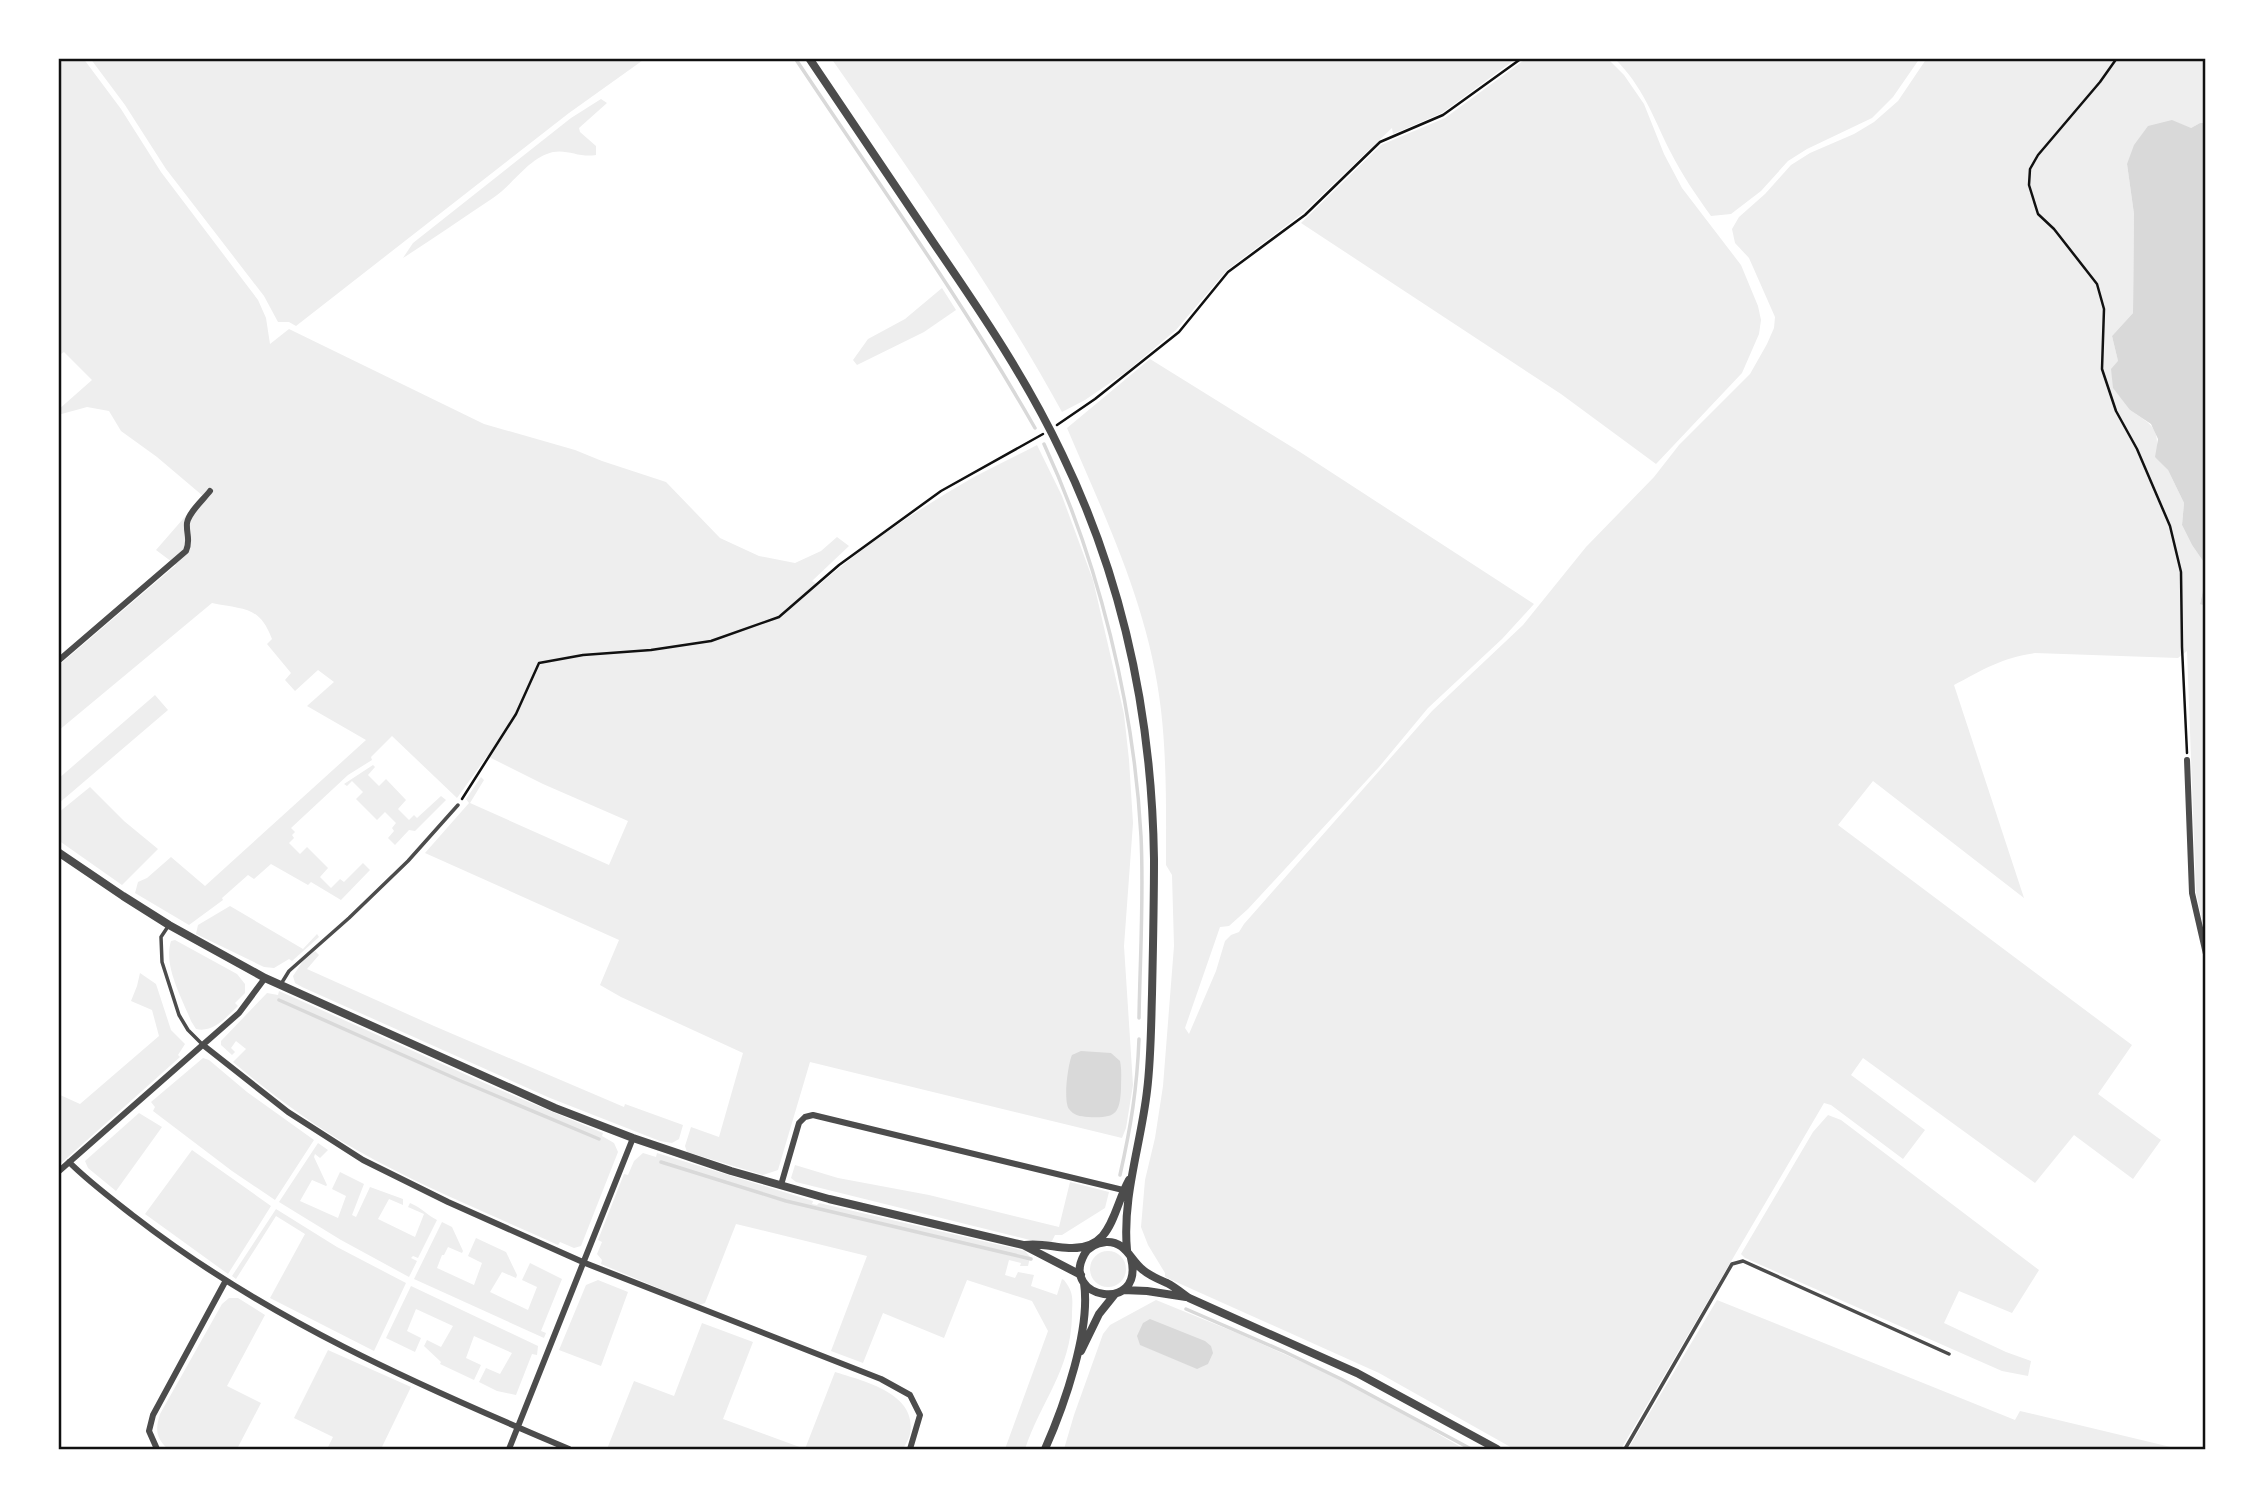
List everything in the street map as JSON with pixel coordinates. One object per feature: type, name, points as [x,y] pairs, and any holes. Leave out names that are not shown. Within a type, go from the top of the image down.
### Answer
[{"type":"street","points":[[809,58],[1000,342],[1050,429],[1084,504],[1117,596],[1133,660],[1148,751],[1154,860],[1150,1057],[1144,1115],[1132,1174],[1126,1236],[1133,1275],[1129,1283],[1099,1314],[1077,1360],[1045,1449]]},
{"type":"street","points":[[58,661],[186,551],[190,544],[186,525],[189,517],[210,491]]},
{"type":"street","points":[[2187,760],[2192,893],[2206,954]]},
{"type":"street","points":[[58,852],[169,925],[280,986],[531,1097],[633,1138],[849,1204],[1023,1245],[1083,1279],[1098,1294],[1147,1291],[1189,1298]]},
{"type":"street","points":[[58,1172],[239,1013],[265,978]]},
{"type":"street","points":[[203,1045],[288,1112],[363,1160],[448,1202],[585,1263],[881,1378],[910,1395],[920,1415],[910,1449]]},
{"type":"street","points":[[781,1185],[799,1123],[805,1117],[813,1115],[1123,1191]]},
{"type":"street","points":[[509,1449],[633,1138]]},
{"type":"street","points":[[69,1162],[147,1227],[225,1282],[343,1347],[569,1449]]},
{"type":"street","points":[[1077,1360],[1085,1310],[1082,1258],[1107,1231],[1132,1174]]},
{"type":"street","points":[[1023,1245],[1041,1243],[1079,1248],[1111,1242],[1129,1254],[1144,1271],[1189,1298],[1357,1373],[1497,1449]]},
{"type":"street","points":[[158,1449],[149,1431],[153,1415],[225,1282]]},
{"type":"lane","points":[[280,986],[289,971],[349,918],[408,860],[458,805]]},
{"type":"lane","points":[[169,925],[161,943],[162,962],[180,1015],[188,1030],[203,1045]]},
{"type":"lane","points":[[1625,1449],[1713,1293],[1736,1261],[1743,1261],[1950,1354]]},
{"type":"path","points":[[458,805],[516,714],[539,663],[583,655],[651,650],[711,641],[779,617],[856,552],[942,491],[1050,429],[1095,399],[1179,332],[1228,272],[1305,215],[1380,142],[1443,115],[1522,58]]},
{"type":"path","points":[[2117,58],[2038,155],[2030,169],[2029,185],[2038,214],[2054,229],[2097,284],[2104,309],[2102,369],[2116,411],[2137,449],[2170,526],[2181,572],[2187,760]]},
{"type":"shaded area","points":[[58,58],[83,58],[121,109],[161,172],[258,300],[266,318],[270,344],[289,329],[484,424],[575,450],[666,482],[720,538],[759,556],[795,563],[821,551],[837,537],[849,546],[812,581],[819,585],[855,555],[914,514],[974,477],[1037,445],[1062,496],[1093,580],[1124,714],[1133,823],[1124,946],[1133,1085],[1122,1138],[810,1062],[778,1170],[763,1175],[687,1152],[685,1146],[691,1127],[719,1137],[743,1053],[600,985],[619,940],[425,853],[469,803],[466,799],[481,777],[484,780],[470,803],[609,865],[628,821],[487,756],[457,798],[392,736],[371,757],[372,760],[348,775],[291,828],[295,832],[289,843],[300,854],[307,847],[328,868],[320,877],[331,888],[340,879],[344,882],[363,863],[370,870],[341,900],[311,882],[308,885],[271,864],[254,879],[248,875],[222,898],[223,900],[189,925],[135,893],[138,882],[147,878],[171,857],[205,886],[366,740],[307,706],[334,682],[318,670],[295,691],[285,680],[291,673],[267,644],[272,639],[262,620],[249,611],[212,603],[58,731],[58,666],[176,565],[156,550],[203,496],[121,431],[109,411],[87,407],[58,415],[58,410],[92,380],[64,352],[58,356]]},
{"type":"shaded area","points":[[90,58],[646,58],[569,113],[296,326],[289,322],[278,322],[264,296],[166,169],[125,105]]},
{"type":"shaded area","points":[[831,58],[1517,58],[1442,113],[1393,134],[1392,128],[1303,213],[1227,270],[1176,330],[1126,372],[1062,412],[980,276]]},
{"type":"shaded area","points":[[1527,58],[1607,58],[1624,75],[1644,104],[1664,154],[1682,188],[1741,265],[1758,306],[1761,320],[1759,334],[1742,373],[1656,464],[1561,394],[1301,223],[1381,145],[1445,118]]},
{"type":"shaded area","points":[[1614,58],[1920,58],[1893,97],[1872,118],[1788,161],[1761,191],[1731,214],[1711,216],[1679,168],[1640,91]]},
{"type":"shaded area","points":[[1927,58],[2206,58],[2206,123],[2200,123],[2127,164],[2134,214],[2133,313],[2112,336],[2130,410],[2149,424],[2156,433],[2156,457],[2168,470],[2184,503],[2182,525],[2203,561],[2205,581],[2200,603],[2206,606],[2206,938],[2196,892],[2187,651],[2178,658],[2035,653],[2003,661],[1954,685],[2024,898],[1873,781],[1838,825],[2132,1045],[2098,1094],[2161,1140],[2133,1179],[2074,1135],[2035,1183],[1863,1058],[1851,1075],[1925,1130],[1903,1159],[1831,1105],[1824,1103],[1621,1449],[1514,1449],[1379,1373],[1165,1277],[1148,1245],[1141,1227],[1145,1180],[1163,1086],[1174,946],[1172,875],[1166,865],[1163,729],[1155,673],[1137,601],[1111,531],[1067,428],[1150,359],[1300,452],[1534,604],[1502,639],[1428,708],[1379,767],[1248,909],[1229,926],[1220,927],[1185,1028],[1189,1034],[1216,971],[1225,941],[1239,932],[1432,711],[1523,625],[1586,547],[1654,477],[1679,445],[1750,374],[1767,344],[1774,328],[1775,317],[1749,258],[1735,243],[1732,229],[1739,217],[1765,194],[1791,165],[1874,122],[1898,101]]},
{"type":"shaded area","points":[[601,99],[607,103],[579,128],[596,146],[596,155],[558,151],[544,155],[493,198],[403,258],[413,243],[571,118]]},
{"type":"shaded area","points":[[2172,120],[2191,128],[2206,123],[2206,606],[2200,604],[2205,581],[2203,561],[2182,525],[2184,503],[2168,470],[2155,457],[2158,439],[2151,424],[2130,410],[2113,388],[2111,369],[2118,361],[2112,336],[2133,313],[2134,214],[2127,164],[2134,145],[2148,126]]},
{"type":"shaded area","points":[[942,288],[956,310],[924,332],[857,365],[853,360],[868,339],[905,319]]},
{"type":"shaded area","points":[[155,695],[168,710],[58,804],[58,779]]},
{"type":"shaded area","points":[[373,765],[375,767],[368,775],[379,786],[386,779],[406,800],[398,809],[409,820],[414,815],[417,818],[441,796],[446,800],[415,831],[409,830],[395,845],[388,838],[396,823],[385,812],[377,820],[356,799],[363,792],[352,781],[347,786],[344,784]]},
{"type":"shaded area","points":[[90,787],[124,821],[158,849],[122,885],[58,840],[58,813]]},
{"type":"shaded area","points":[[230,906],[303,949],[317,934],[319,937],[292,961],[289,959],[274,968],[264,967],[196,934],[198,925]]},
{"type":"shaded area","points":[[175,940],[237,974],[245,984],[245,993],[235,1003],[238,1006],[208,1029],[196,1029],[171,971],[169,951],[171,941]]},
{"type":"shaded area","points":[[315,951],[319,955],[307,969],[624,1107],[625,1104],[683,1125],[679,1139],[672,1143],[660,1141],[550,1098],[302,987],[295,983],[293,976],[303,961]]},
{"type":"shaded area","points":[[140,973],[156,984],[171,1030],[185,1044],[178,1055],[180,1057],[58,1166],[58,1094],[80,1104],[159,1036],[152,1010],[131,1001]]},
{"type":"shaded area","points":[[279,991],[603,1133],[602,1136],[614,1143],[618,1152],[581,1246],[574,1248],[560,1242],[558,1245],[380,1162],[307,1119],[233,1062],[246,1049],[236,1041],[231,1048],[235,1052],[232,1055],[221,1045],[221,1041],[267,993],[278,995]]},
{"type":"shaded area","points":[[1081,1051],[1111,1053],[1120,1061],[1119,1104],[1110,1116],[1082,1116],[1075,1114],[1067,1105],[1069,1066],[1072,1055]]},
{"type":"shaded area","points":[[203,1058],[314,1140],[275,1200],[153,1111],[155,1107],[151,1102]]},
{"type":"shaded area","points":[[139,1113],[162,1127],[116,1191],[88,1168],[85,1161]]},
{"type":"shaded area","points":[[1828,1115],[1841,1120],[2039,1270],[2012,1313],[1959,1291],[1944,1323],[2031,1361],[2028,1376],[2002,1371],[1741,1254],[1813,1132]]},
{"type":"shaded area","points":[[318,1143],[328,1150],[320,1158],[315,1154],[314,1157],[327,1185],[312,1180],[300,1201],[338,1218],[346,1196],[332,1189],[340,1172],[364,1184],[352,1215],[356,1217],[370,1187],[403,1199],[403,1205],[389,1199],[378,1219],[415,1237],[424,1214],[408,1207],[410,1203],[437,1220],[418,1258],[411,1258],[417,1261],[409,1277],[279,1202]]},
{"type":"shaded area","points":[[192,1150],[271,1206],[228,1274],[145,1214]]},
{"type":"shaded area","points":[[643,1153],[656,1157],[657,1153],[813,1201],[812,1204],[819,1203],[1025,1251],[1030,1257],[1028,1266],[1020,1266],[1021,1263],[1009,1260],[1005,1275],[1015,1278],[1018,1272],[1034,1275],[1031,1286],[1057,1295],[1062,1279],[1064,1280],[1070,1289],[1072,1301],[1066,1353],[1025,1449],[1005,1449],[1048,1331],[1032,1301],[967,1280],[944,1338],[883,1313],[863,1363],[831,1351],[867,1256],[736,1224],[705,1303],[699,1305],[601,1264],[602,1260],[597,1254],[602,1242],[598,1240],[624,1174],[628,1175],[634,1161]]},
{"type":"shaded area","points":[[795,1165],[838,1178],[929,1195],[1059,1227],[1070,1182],[1109,1192],[1105,1208],[1062,1235],[1055,1235],[1050,1245],[796,1182],[791,1178]]},
{"type":"shaded area","points":[[276,1209],[337,1247],[406,1283],[374,1351],[270,1298],[305,1234],[276,1216],[236,1279],[232,1276]]},
{"type":"shaded area","points":[[442,1222],[452,1227],[463,1251],[462,1253],[448,1247],[437,1268],[474,1285],[482,1263],[468,1256],[476,1238],[506,1252],[517,1275],[516,1278],[502,1272],[490,1292],[528,1310],[537,1287],[522,1280],[530,1263],[562,1279],[541,1331],[546,1333],[544,1338],[414,1279]]},
{"type":"shaded area","points":[[1108,1251],[1121,1256],[1126,1269],[1121,1282],[1108,1287],[1095,1282],[1090,1269],[1095,1256]]},
{"type":"shaded area","points":[[598,1280],[628,1292],[601,1366],[559,1350],[586,1285]]},
{"type":"shaded area","points":[[411,1286],[538,1346],[537,1355],[532,1354],[516,1395],[497,1391],[479,1382],[486,1368],[500,1374],[512,1353],[474,1336],[466,1358],[481,1365],[474,1380],[440,1364],[424,1346],[427,1340],[441,1347],[453,1326],[416,1309],[407,1331],[421,1338],[415,1352],[386,1338]]},
{"type":"shaded area","points":[[229,1298],[238,1298],[265,1315],[227,1386],[261,1403],[237,1449],[168,1449],[158,1433],[160,1414],[222,1304]]},
{"type":"shaded area","points":[[1156,1300],[1358,1387],[1464,1449],[1064,1449],[1103,1334],[1110,1325]]},
{"type":"shaded area","points":[[1717,1300],[2015,1420],[2020,1411],[2179,1449],[1628,1449]]},
{"type":"shaded area","points":[[1150,1319],[1205,1341],[1211,1346],[1213,1353],[1208,1364],[1197,1369],[1140,1345],[1137,1336],[1143,1323]]},
{"type":"shaded area","points":[[702,1323],[753,1342],[723,1419],[805,1449],[607,1449],[634,1381],[674,1396]]},
{"type":"shaded area","points":[[328,1350],[411,1387],[381,1449],[327,1449],[333,1437],[294,1418]]},
{"type":"shaded area","points":[[835,1372],[886,1391],[906,1408],[910,1420],[910,1434],[903,1449],[805,1449]]},
{"type":"waterway","points":[[795,58],[948,287],[1035,428]]},
{"type":"waterway","points":[[1044,444],[1064,490],[1097,586],[1122,686],[1131,737],[1142,859],[1139,1018]]},
{"type":"waterway","points":[[279,1000],[599,1139]]},
{"type":"waterway","points":[[1120,1175],[1133,1107],[1139,1039]]},
{"type":"waterway","points":[[661,1162],[786,1201],[1031,1259]]},
{"type":"waterway","points":[[1186,1309],[1341,1379],[1471,1449]]}]
